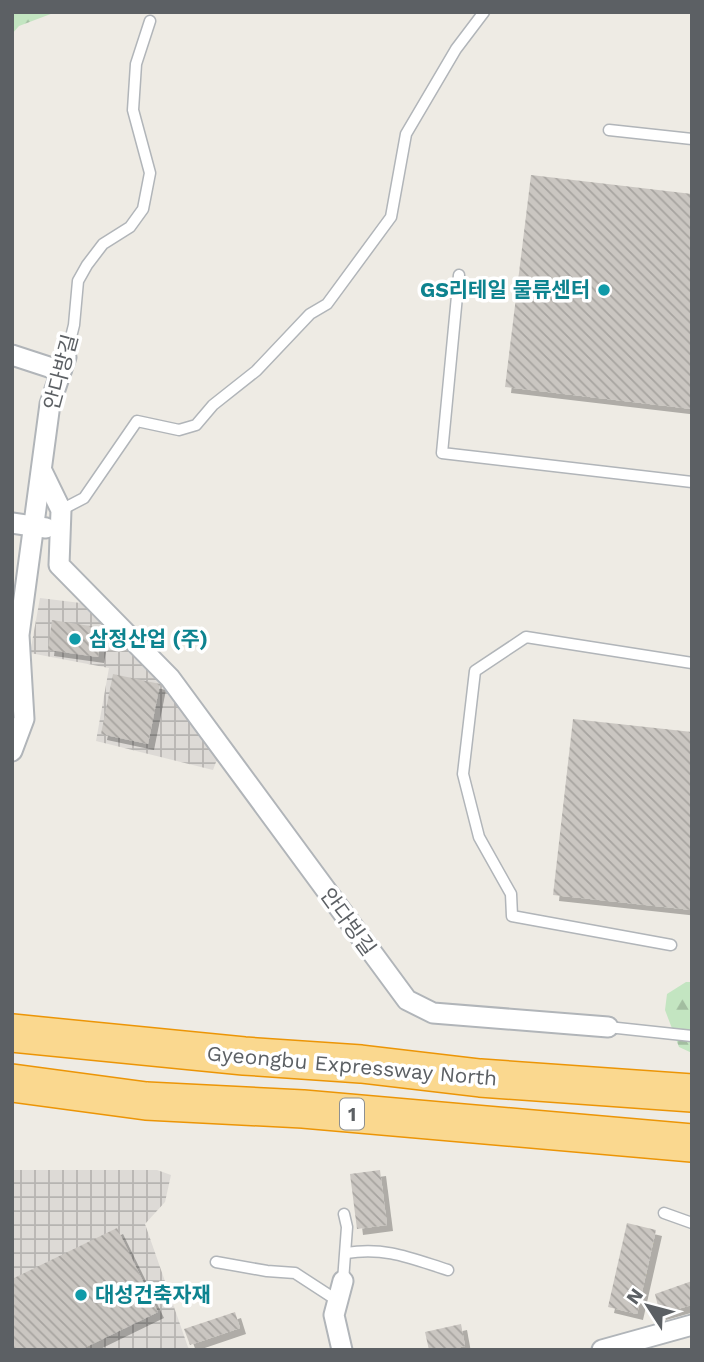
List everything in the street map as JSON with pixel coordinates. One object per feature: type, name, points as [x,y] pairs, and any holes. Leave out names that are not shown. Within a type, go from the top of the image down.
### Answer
[{"type":"highway","name":"Gyeongbu Expressway North","points":[[12,1033],[244,1056],[361,1064],[480,1078],[692,1093]]},
{"type":"highway","name":"1","points":[[12,1083],[146,1101],[303,1109],[692,1143]]},
{"type":"street","points":[[12,355],[63,364]]},
{"type":"street","name":"안다방길","points":[[12,751],[24,719],[17,608],[29,568],[51,404],[63,364]]},
{"type":"street","points":[[29,568],[59,565],[61,510],[42,471]]},
{"type":"street","points":[[12,523],[61,531]]},
{"type":"street","name":"안다빙길","points":[[59,565],[170,678],[407,1000],[433,1013],[608,1027]]},
{"type":"street","points":[[342,1350],[334,1315],[343,1280]]},
{"type":"street","points":[[602,1350],[692,1325]]},
{"type":"lane","points":[[61,510],[84,498],[137,421],[179,430],[196,425],[213,405],[256,371],[310,314],[327,304],[391,217],[406,134],[456,49],[484,12]]},
{"type":"lane","name":"안다방길","points":[[63,364],[74,325],[78,281],[103,244],[130,228],[143,209],[150,173],[133,110],[136,64],[150,20]]},
{"type":"lane","points":[[608,130],[692,139]]},
{"type":"lane","points":[[460,275],[442,453],[692,482]]},
{"type":"lane","points":[[671,945],[512,916],[511,894],[479,837],[463,774],[475,671],[526,638],[692,663]]},
{"type":"lane","points":[[608,1027],[692,1036]]},
{"type":"lane","points":[[664,1213],[692,1223]]},
{"type":"lane","points":[[343,1280],[347,1227],[344,1214]]},
{"type":"lane","points":[[346,1253],[369,1250],[395,1253],[448,1270]]},
{"type":"lane","points":[[216,1262],[295,1273],[338,1301]]},
{"type":"shaded area","points":[[40,598],[89,604],[168,680],[219,754],[213,770],[96,741],[109,668],[30,653]]},
{"type":"shaded area","points":[[12,1170],[157,1170],[171,1175],[165,1202],[145,1224],[189,1350],[12,1350]]},
{"type":"green space","points":[[12,12],[56,12],[19,26],[12,34]]},
{"type":"green space","points":[[686,982],[692,982],[692,1053],[679,1047],[665,1010],[667,994]]},
{"type":"building","name":"GS리테일 물류센터","points":[[531,175],[692,194],[692,409],[505,387]]},
{"type":"building","name":"삼정산업 (주)","points":[[52,620],[103,628],[98,657],[48,650]]},
{"type":"building","points":[[113,674],[160,684],[148,744],[101,734]]},
{"type":"building","points":[[573,719],[692,732],[692,910],[553,895]]},
{"type":"building","points":[[380,1170],[387,1225],[357,1229],[350,1174]]},
{"type":"building","points":[[627,1223],[656,1230],[637,1314],[608,1307]]},
{"type":"building","name":"대성건축자재","points":[[117,1228],[158,1312],[80,1350],[12,1350],[12,1279]]},
{"type":"building","points":[[692,1281],[692,1305],[660,1314],[655,1294]]},
{"type":"building","points":[[235,1312],[240,1328],[190,1345],[184,1329]]},
{"type":"building","points":[[461,1324],[465,1346],[449,1350],[429,1350],[425,1332]]},
{"type":"place","name":"GS리테일 물류센터","points":[[604,290]]},
{"type":"place","name":"삼정산업 (주)","points":[[75,639]]},
{"type":"place","name":"대성건축자재","points":[[81,1295]]}]
